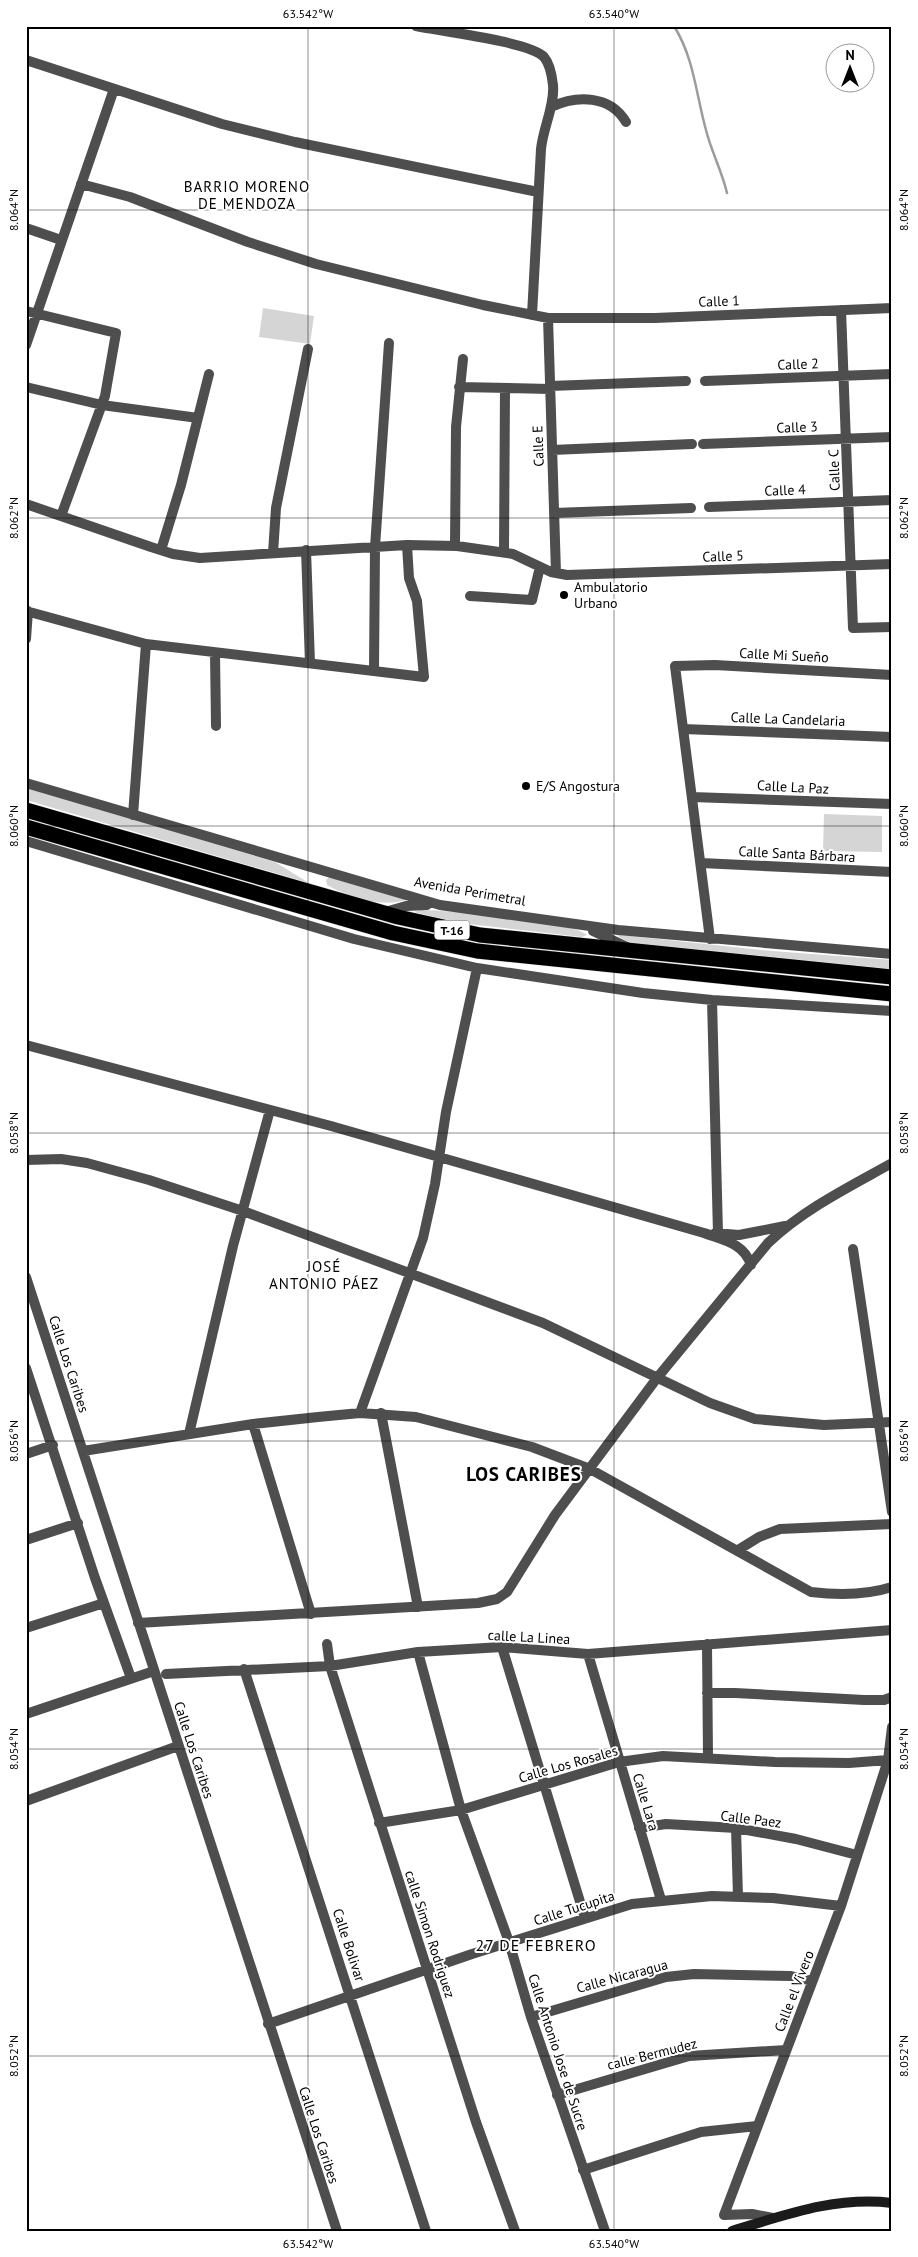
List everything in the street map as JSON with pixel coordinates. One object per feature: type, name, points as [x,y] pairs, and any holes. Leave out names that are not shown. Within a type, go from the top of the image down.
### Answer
[{"type":"highway","name":"T-16","points":[[26,810],[421,924],[480,934],[645,953],[892,978]]},
{"type":"highway","name":"T-16","points":[[26,827],[393,933],[443,945],[569,962],[892,994]]},
{"type":"street","points":[[416,26],[520,46],[539,53],[545,58],[550,70],[553,86],[551,107],[542,135],[532,315]]},
{"type":"street","points":[[26,60],[222,124],[294,142],[538,192]]},
{"type":"street","points":[[26,345],[114,89]]},
{"type":"street","points":[[551,107],[566,101],[596,100],[618,109],[626,122]]},
{"type":"street","name":"Calle 1","points":[[81,184],[139,200],[240,239],[316,264],[548,318],[654,318],[892,308]]},
{"type":"street","points":[[26,228],[61,240]]},
{"type":"street","name":"Calle C","points":[[841,310],[853,628],[892,627]]},
{"type":"street","points":[[26,311],[116,333],[102,405],[61,516]]},
{"type":"street","name":"Calle E","points":[[548,318],[556,573]]},
{"type":"street","points":[[374,670],[375,547],[390,343]]},
{"type":"street","points":[[273,553],[276,508],[308,349]]},
{"type":"street","points":[[455,546],[456,427],[463,359]]},
{"type":"street","points":[[161,550],[209,374]]},
{"type":"street","name":"Calle 2","points":[[704,381],[892,374]]},
{"type":"street","points":[[459,387],[550,387],[686,381]]},
{"type":"street","points":[[26,387],[102,405],[198,418]]},
{"type":"street","points":[[504,552],[505,388]]},
{"type":"street","name":"Calle 3","points":[[703,444],[892,437]]},
{"type":"street","points":[[552,450],[692,444]]},
{"type":"street","name":"Calle 4","points":[[709,507],[892,500]]},
{"type":"street","points":[[26,504],[161,550],[200,558],[407,545],[455,546],[504,552],[522,557],[556,573]]},
{"type":"street","points":[[554,513],[691,508]]},
{"type":"street","points":[[26,639],[27,611],[146,644],[424,677],[417,601],[409,578],[407,545]]},
{"type":"street","points":[[306,550],[310,663]]},
{"type":"street","name":"Calle 5","points":[[556,573],[643,573],[892,564]]},
{"type":"street","points":[[470,596],[532,600],[540,567]]},
{"type":"street","points":[[133,815],[146,644]]},
{"type":"street","points":[[215,653],[216,726]]},
{"type":"street","name":"Calle Mi Sueño","points":[[683,729],[675,666],[715,665],[892,675]]},
{"type":"street","points":[[683,729],[710,939]]},
{"type":"street","name":"Calle La Candelaria","points":[[683,729],[892,737]]},
{"type":"street","name":"Avenida Perimetral","points":[[26,783],[440,905],[575,924],[710,939],[892,954]]},
{"type":"street","name":"Calle La Paz","points":[[692,797],[892,804]]},
{"type":"street","points":[[26,841],[354,939],[477,968],[643,993],[712,1000],[892,1011]]},
{"type":"street","name":"Calle Santa Bárbara","points":[[701,863],[892,872]]},
{"type":"street","points":[[382,913],[406,906],[440,905]]},
{"type":"street","points":[[575,924],[645,953]]},
{"type":"street","points":[[360,1413],[412,1274],[433,1193],[438,1156],[477,968]]},
{"type":"street","points":[[712,1000],[718,1234]]},
{"type":"street","points":[[26,1045],[438,1156],[704,1233],[736,1245],[745,1251],[751,1265]]},
{"type":"street","points":[[189,1434],[215,1318],[270,1110]]},
{"type":"street","points":[[26,1160],[61,1159],[87,1163],[149,1180],[243,1212],[543,1322],[710,1403],[755,1419],[824,1425],[892,1422]]},
{"type":"street","points":[[138,1623],[478,1603],[497,1599],[507,1592],[554,1515],[656,1378],[768,1242],[786,1226],[820,1204],[892,1163]]},
{"type":"street","points":[[704,1233],[740,1235],[786,1226]]},
{"type":"street","points":[[853,1249],[892,1512]]},
{"type":"street","name":"Calle Los Caribes","points":[[26,1277],[336,2231]]},
{"type":"street","points":[[26,1368],[104,1603],[131,1678]]},
{"type":"street","points":[[83,1450],[253,1424],[360,1413],[416,1416],[493,1435],[590,1469],[646,1502],[738,1550],[811,1592],[829,1594],[881,1590],[892,1587]]},
{"type":"street","points":[[381,1413],[418,1607]]},
{"type":"street","points":[[253,1424],[311,1614]]},
{"type":"street","points":[[26,1454],[53,1445]]},
{"type":"street","points":[[26,1540],[78,1523]]},
{"type":"street","points":[[738,1550],[759,1537],[780,1529],[892,1524]]},
{"type":"street","points":[[26,1628],[104,1603]]},
{"type":"street","name":"calle La Linea","points":[[166,1674],[330,1666],[418,1652],[502,1647],[588,1654],[892,1630]]},
{"type":"street","name":"calle Simon Rodriguez","points":[[327,1644],[330,1666],[378,1823],[428,1969],[476,2122],[515,2231]]},
{"type":"street","points":[[707,1644],[708,1758]]},
{"type":"street","points":[[502,1647],[585,1918]]},
{"type":"street","name":"Calle Antonio Jose de Sucre","points":[[418,1652],[461,1810],[509,1942],[531,2017],[605,2231]]},
{"type":"street","name":"Calle Lara","points":[[588,1654],[661,1900]]},
{"type":"street","name":"Calle Bolivar","points":[[244,1669],[351,1995],[400,2157],[426,2231]]},
{"type":"street","points":[[26,1714],[154,1671]]},
{"type":"street","points":[[707,1693],[864,1700],[892,1698]]},
{"type":"street","name":"Calle el Vivero","points":[[773,2218],[752,2214],[724,2215],[841,1906],[888,1760],[892,1727]]},
{"type":"street","points":[[26,1801],[178,1746]]},
{"type":"street","name":"Calle Los Rosales","points":[[378,1823],[461,1810],[619,1762],[663,1756],[840,1763],[888,1760]]},
{"type":"street","name":"Calle Paez","points":[[639,1828],[666,1824],[736,1828],[796,1839],[857,1855]]},
{"type":"street","points":[[736,1828],[738,1897]]},
{"type":"street","name":"Calle Tucupita","points":[[268,2024],[509,1942],[632,1904],[712,1896],[773,1898],[841,1906]]},
{"type":"street","name":"Calle Nicaragua","points":[[531,2017],[666,1977],[694,1974],[791,1976],[812,1981]]},
{"type":"street","name":"calle Bermudez","points":[[557,2095],[690,2056],[786,2050]]},
{"type":"street","points":[[583,2170],[701,2132],[757,2126]]},
{"type":"street","points":[[732,2231],[773,2218],[833,2203],[862,2201],[892,2203]]},
{"type":"shaded area","points":[[263,308],[314,316],[310,344],[259,337]]},
{"type":"shaded area","points":[[26,786],[275,862],[309,883],[26,800]]},
{"type":"shaded area","points":[[824,814],[882,816],[882,852],[823,851]]},
{"type":"shaded area","points":[[329,877],[406,900],[386,903],[365,900],[345,894],[327,885],[326,880]]},
{"type":"shaded area","points":[[420,910],[480,914],[535,921],[559,925],[587,935],[582,937],[460,923],[414,912]]},
{"type":"shaded area","points":[[618,935],[772,951],[892,960],[892,969],[631,943]]},
{"type":"waterway","points":[[674,26],[681,38],[690,63],[708,138],[727,193]]},
{"type":"place","name":"Ambulatorio Urbano","points":[[564,595]]},
{"type":"place","name":"E/S Angostura","points":[[526,786]]},
{"type":"district","name":"BARRIO MORENO DE MENDOZA","points":[[247,194]]},
{"type":"district","name":"JOSÉ ANTONIO PÁEZ","points":[[324,1274]]},
{"type":"district","name":"LOS CARIBES","points":[[524,1474]]},
{"type":"district","name":"27 DE FEBRERO","points":[[536,1945]]}]
